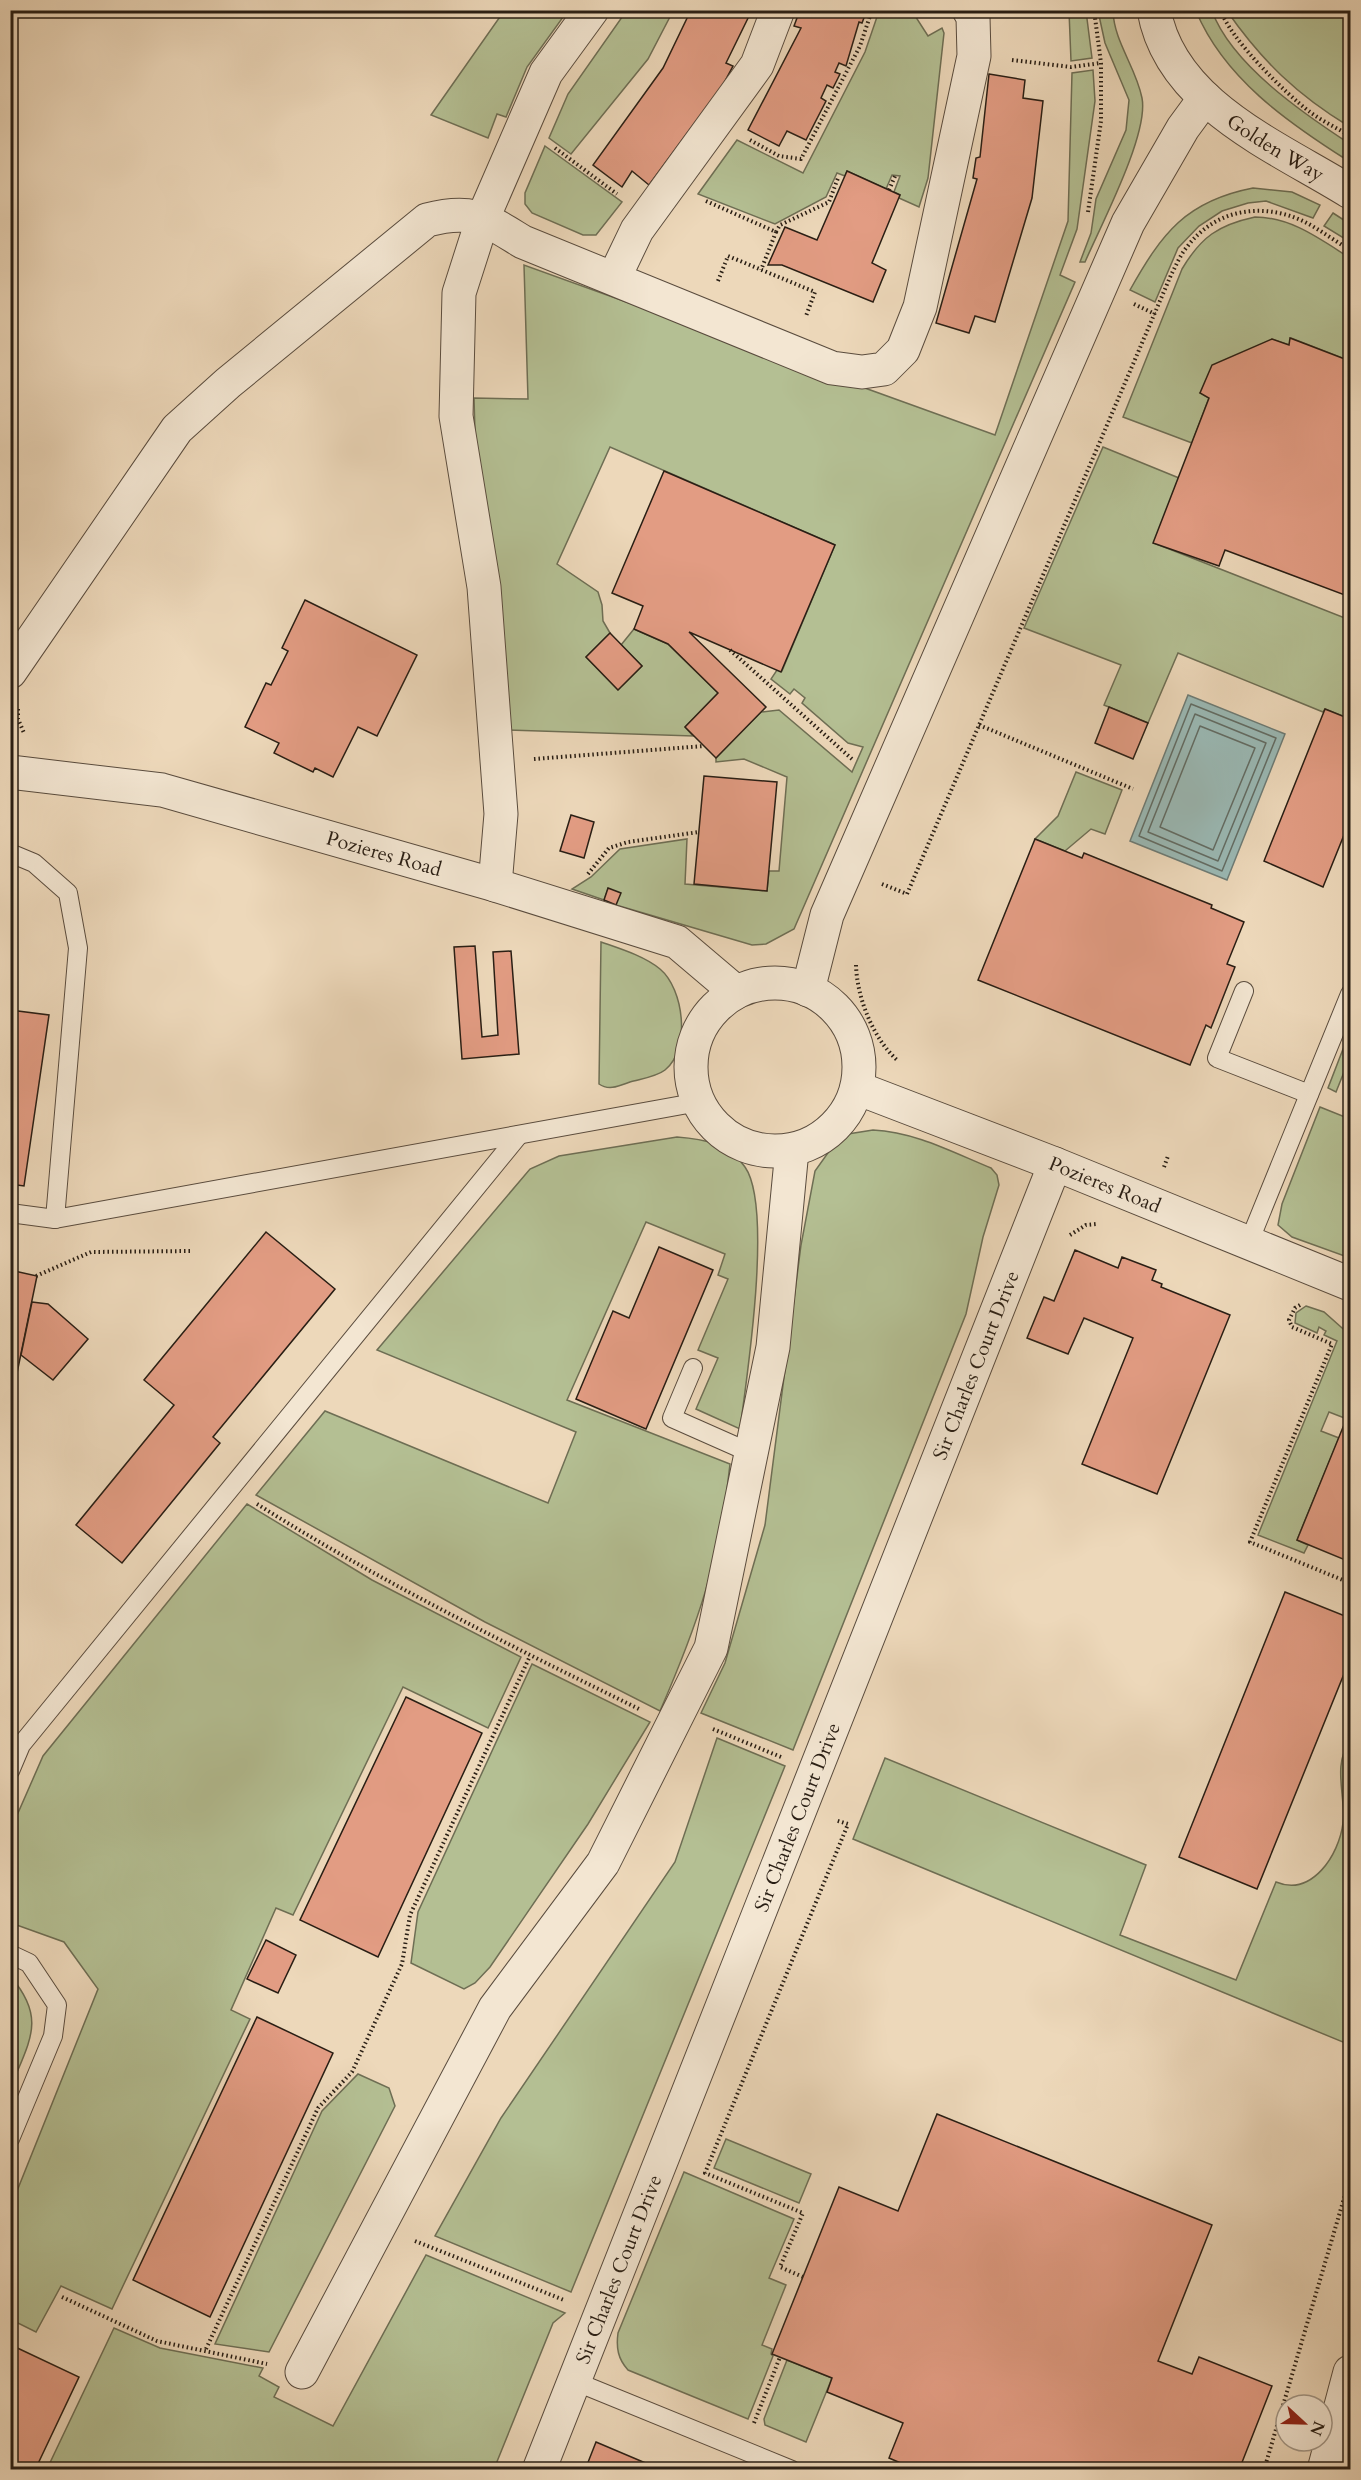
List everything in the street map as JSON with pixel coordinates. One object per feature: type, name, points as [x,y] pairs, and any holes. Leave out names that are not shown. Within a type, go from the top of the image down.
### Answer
[{"type":"street","points":[[495,885],[501,814],[484,587],[456,416],[459,293],[483,218],[546,74],[592,10]]},
{"type":"street","points":[[614,278],[637,230],[757,64],[778,10]]},
{"type":"street","points":[[15,686],[177,429],[228,383],[427,220],[456,213],[483,218],[523,242],[832,368],[862,372],[884,369],[903,350],[920,307],[974,56],[973,17],[969,10]]},
{"type":"street","name":"Golden Way","points":[[1154,10],[1157,28],[1173,62],[1205,98],[1225,115],[1350,192]]},
{"type":"street","points":[[808,990],[827,915],[1099,287],[1128,223],[1183,128],[1205,98]]},
{"type":"street","name":"Pozieres Road","points":[[10,772],[162,790],[495,885],[677,942],[736,993]]},
{"type":"street","points":[[784,983],[808,990],[828,1002],[844,1019],[855,1041],[859,1064],[857,1088],[848,1110],[833,1128],[814,1142],[792,1150],[765,1151],[740,1144],[717,1129],[699,1102],[692,1083],[692,1056],[700,1030],[715,1008],[736,993],[760,985],[784,983]]},
{"type":"street","name":"Pozieres Road","points":[[857,1088],[1055,1164],[1350,1284]]},
{"type":"street","points":[[302,2372],[495,2008],[603,1863],[711,1648],[773,1347],[792,1150]]},
{"type":"street","name":"Sir Charles Court Drive","points":[[539,2469],[1055,1164]]},
{"type":"street","points":[[1324,2469],[1350,2372]]},
{"type":"lane","points":[[10,853],[34,863],[68,893],[78,948],[55,1219]]},
{"type":"lane","points":[[1244,991],[1217,1058],[1309,1094]]},
{"type":"lane","points":[[1249,1242],[1350,994]]},
{"type":"lane","points":[[10,1213],[55,1219],[699,1102]]},
{"type":"lane","points":[[10,1771],[21,1745],[519,1135]]},
{"type":"lane","points":[[693,1368],[672,1418],[752,1453]]},
{"type":"lane","points":[[10,1954],[29,1963],[57,2005],[53,2036],[10,2139]]},
{"type":"lane","points":[[574,2381],[792,2469]]},
{"type":"path","points":[[740,135],[779,156],[801,159],[860,46],[872,10]]},
{"type":"path","points":[[1087,223],[1101,121],[1101,63],[1094,10]]},
{"type":"path","points":[[1221,10],[1247,50],[1275,80],[1311,112],[1350,136]]},
{"type":"path","points":[[974,56],[1071,67],[1101,63]]},
{"type":"path","points":[[552,145],[647,216]]},
{"type":"path","points":[[889,190],[895,176]]},
{"type":"path","points":[[761,270],[780,225],[829,202],[838,178]]},
{"type":"path","points":[[702,200],[776,232]]},
{"type":"path","points":[[877,882],[907,894],[1155,314],[1187,247],[1204,230],[1222,218],[1251,209],[1274,212],[1303,221],[1350,250]]},
{"type":"path","points":[[717,283],[728,256],[815,292],[804,319]]},
{"type":"path","points":[[1099,287],[1155,314]]},
{"type":"path","points":[[730,650],[841,751],[885,781]]},
{"type":"path","points":[[15,686],[18,719],[27,739]]},
{"type":"path","points":[[979,725],[1132,789]]},
{"type":"path","points":[[497,762],[704,746]]},
{"type":"path","points":[[553,903],[572,884],[591,872],[609,848],[628,842],[699,832]]},
{"type":"path","points":[[857,957],[856,968],[865,1009],[885,1048],[901,1064]]},
{"type":"path","points":[[1068,1236],[1086,1225],[1108,1223]]},
{"type":"path","points":[[36,1275],[92,1252],[190,1251]]},
{"type":"path","points":[[1294,1298],[1305,1303],[1295,1308],[1289,1320],[1292,1327],[1332,1344],[1250,1542],[1350,1583]]},
{"type":"path","points":[[231,1488],[322,1545],[530,1656],[672,1725],[700,1723],[815,1772]]},
{"type":"path","points":[[206,2349],[318,2108],[352,2072],[402,1964],[410,1915],[530,1656]]},
{"type":"path","points":[[705,2173],[848,1824],[830,1819]]},
{"type":"path","points":[[694,2169],[803,2213],[780,2267],[803,2277]]},
{"type":"path","points":[[1264,2469],[1350,2178]]},
{"type":"path","points":[[379,2227],[600,2314]]},
{"type":"path","points":[[62,2297],[157,2341],[206,2349],[302,2372]]},
{"type":"path","points":[[762,2430],[752,2426],[780,2357]]},
{"type":"green space","points":[[627,10],[673,11],[648,59],[571,154],[549,138],[568,94]]},
{"type":"green space","points":[[504,11],[566,13],[527,67],[506,117],[497,114],[488,138],[431,115]]},
{"type":"green space","points":[[879,11],[912,11],[928,36],[942,28],[944,33],[928,178],[919,207],[899,198],[900,195],[894,192],[900,176],[892,175],[886,189],[847,171],[845,176],[837,173],[826,197],[775,224],[698,194],[737,140],[803,173],[865,52]]},
{"type":"green space","points":[[1069,11],[1086,11],[1092,58],[1071,61]]},
{"type":"green space","points":[[1098,11],[1113,11],[1117,33],[1139,87],[1142,114],[1138,134],[1122,180],[1085,262],[1080,262],[1091,233],[1096,199],[1126,130],[1129,100],[1105,43]]},
{"type":"green space","points":[[1196,11],[1212,11],[1222,31],[1252,69],[1291,103],[1350,144],[1347,160],[1280,114],[1240,78],[1208,35]]},
{"type":"green space","points":[[1227,11],[1350,11],[1350,127],[1313,102],[1282,76],[1254,46]]},
{"type":"green space","points":[[1093,70],[1095,101],[1077,229],[1060,275],[1075,282],[794,929],[766,944],[752,945],[616,905],[608,889],[604,900],[572,889],[591,877],[620,849],[687,839],[685,884],[767,891],[769,871],[779,871],[787,777],[744,759],[716,762],[716,758],[761,712],[779,710],[852,772],[863,747],[848,743],[802,703],[805,698],[794,689],[790,694],[771,679],[777,670],[782,671],[835,545],[610,447],[557,564],[598,592],[603,621],[610,633],[586,657],[618,690],[642,666],[621,645],[634,629],[668,644],[718,693],[685,727],[693,736],[506,730],[477,503],[474,398],[528,399],[524,265],[995,435],[1068,221],[1072,73]]},
{"type":"green space","points":[[545,146],[622,202],[596,235],[583,235],[532,213],[525,204],[525,193]]},
{"type":"green space","points":[[1253,188],[1292,192],[1320,205],[1313,218],[1266,201],[1248,203],[1222,211],[1199,226],[1178,248],[1155,302],[1130,290],[1153,252],[1178,222],[1210,201]]},
{"type":"green space","points":[[1333,213],[1350,224],[1350,242],[1324,226]]},
{"type":"green space","points":[[1255,217],[1281,221],[1305,230],[1350,258],[1350,361],[1291,338],[1289,345],[1272,339],[1200,393],[1209,398],[1192,443],[1123,417],[1182,269],[1189,258],[1196,248],[1212,234],[1231,224]]},
{"type":"green space","points":[[1103,447],[1179,478],[1154,543],[1350,620],[1350,719],[1325,709],[1323,712],[1178,653],[1148,723],[1104,705],[1121,665],[1024,628]]},
{"type":"green space","points":[[1076,772],[1122,790],[1105,834],[1091,829],[1065,851],[1035,839],[1058,816]]},
{"type":"green space","points":[[601,942],[640,957],[660,969],[675,990],[681,1019],[679,1048],[665,1070],[653,1076],[610,1087],[599,1084]]},
{"type":"green space","points":[[1350,1031],[1350,1057],[1336,1092],[1328,1088]]},
{"type":"green space","points":[[1320,1107],[1350,1119],[1350,1258],[1292,1237],[1278,1225],[1282,1204]]},
{"type":"green space","points":[[873,1130],[904,1135],[948,1149],[991,1168],[997,1175],[999,1185],[983,1237],[966,1314],[793,1750],[701,1713],[725,1663],[765,1525],[801,1245],[815,1171],[830,1150],[848,1134]]},
{"type":"green space","points":[[677,1137],[706,1141],[731,1152],[745,1167],[753,1188],[757,1217],[756,1293],[740,1429],[696,1409],[718,1358],[698,1350],[728,1279],[718,1275],[725,1254],[646,1222],[567,1400],[730,1464],[720,1530],[706,1591],[660,1711],[485,1622],[256,1495],[325,1411],[548,1503],[576,1432],[377,1350],[530,1169],[559,1156]]},
{"type":"green space","points":[[1306,1306],[1324,1312],[1350,1335],[1350,1410],[1347,1419],[1329,1412],[1321,1431],[1339,1438],[1297,1540],[1308,1545],[1304,1553],[1258,1535],[1337,1341],[1324,1335],[1326,1331],[1319,1327],[1317,1333],[1295,1323],[1296,1313]]},
{"type":"green space","points":[[247,1504],[372,1580],[521,1657],[488,1728],[403,1687],[293,1915],[276,1908],[231,2010],[250,2019],[112,2309],[61,2286],[36,2332],[18,2323],[11,2338],[11,2206],[98,1989],[64,1942],[11,1923],[11,1829],[43,1756]]},
{"type":"green space","points":[[532,1664],[650,1722],[588,1824],[490,1967],[475,1983],[464,1989],[411,1963],[418,1912]]},
{"type":"green space","points":[[717,1738],[785,1766],[571,2292],[435,2236],[501,2118],[675,1862]]},
{"type":"green space","points":[[1350,1741],[1350,2045],[853,1839],[885,1758],[1146,1865],[1120,1935],[1236,1980],[1276,1882],[1289,1885],[1301,1884],[1312,1878],[1330,1860],[1336,1848],[1343,1823],[1342,1760]]},
{"type":"green space","points":[[11,1977],[29,2005],[32,2018],[28,2043],[11,2087]]},
{"type":"green space","points":[[358,2074],[389,2088],[395,2106],[269,2352],[215,2344],[322,2111]]},
{"type":"green space","points":[[726,2139],[811,2174],[799,2203],[714,2168]]},
{"type":"green space","points":[[684,2172],[794,2219],[769,2278],[786,2285],[762,2345],[772,2349],[773,2356],[748,2419],[628,2370],[618,2353],[618,2333]]},
{"type":"green space","points":[[426,2255],[565,2313],[553,2323],[494,2469],[47,2469],[114,2328],[160,2348],[263,2368],[259,2376],[279,2387],[274,2397],[333,2426]]},
{"type":"green space","points":[[787,2360],[832,2378],[806,2442],[765,2425],[764,2419]]},
{"type":"water","points":[[1188,695],[1285,734],[1227,880],[1130,841]]},
{"type":"building","points":[[691,10],[752,10],[726,63],[733,66],[711,107],[708,105],[649,185],[632,171],[622,187],[593,165],[663,68]]},
{"type":"building","points":[[800,10],[867,10],[862,23],[859,22],[846,66],[839,63],[835,72],[840,74],[833,88],[827,85],[821,98],[826,101],[806,140],[787,131],[779,146],[748,130],[801,28],[794,26]]},
{"type":"building","points":[[989,74],[1025,80],[1023,98],[1043,101],[1032,198],[995,322],[975,316],[969,333],[936,323],[977,179],[973,178],[976,158],[980,157]]},
{"type":"building","points":[[847,171],[900,195],[872,263],[886,270],[873,302],[782,265],[768,265],[785,227],[817,240]]},
{"type":"building","points":[[1290,338],[1350,361],[1350,597],[1225,550],[1219,566],[1153,543],[1209,398],[1200,393],[1212,365],[1272,339],[1289,345]]},
{"type":"building","points":[[664,471],[835,545],[781,672],[689,632],[766,707],[716,758],[685,727],[718,693],[668,644],[634,629],[643,606],[612,593]]},
{"type":"building","points":[[305,600],[417,655],[377,736],[358,727],[333,777],[315,768],[313,772],[274,753],[279,743],[245,727],[266,683],[271,685],[288,651],[282,648]]},
{"type":"building","points":[[610,633],[642,666],[618,690],[586,657]]},
{"type":"building","points":[[1109,707],[1148,723],[1133,759],[1095,743]]},
{"type":"building","points":[[1325,709],[1350,719],[1350,820],[1323,887],[1264,861]]},
{"type":"building","points":[[704,776],[777,782],[767,891],[694,884]]},
{"type":"building","points":[[571,815],[594,822],[584,858],[560,851]]},
{"type":"building","points":[[1035,839],[1082,858],[1084,853],[1212,905],[1211,908],[1244,922],[1227,964],[1235,967],[1211,1028],[1206,1025],[1190,1065],[978,980]]},
{"type":"building","points":[[608,888],[621,893],[616,905],[604,900]]},
{"type":"building","points":[[475,946],[482,1037],[498,1035],[493,952],[511,951],[519,1054],[462,1059],[454,947]]},
{"type":"building","points":[[10,1010],[49,1015],[24,1186],[10,1184]]},
{"type":"building","points":[[266,1232],[335,1289],[213,1437],[220,1443],[122,1563],[76,1525],[174,1405],[144,1380]]},
{"type":"building","points":[[659,1247],[713,1270],[646,1429],[576,1399],[613,1311],[629,1318]]},
{"type":"building","points":[[1075,1250],[1118,1268],[1122,1257],[1156,1270],[1152,1280],[1162,1284],[1161,1287],[1230,1315],[1157,1494],[1082,1464],[1133,1338],[1084,1318],[1068,1354],[1027,1338],[1044,1297],[1054,1301]]},
{"type":"building","points":[[10,1270],[37,1276],[10,1407]]},
{"type":"building","points":[[32,1302],[48,1304],[88,1339],[53,1380],[21,1355]]},
{"type":"building","points":[[1350,1410],[1350,1562],[1297,1540]]},
{"type":"building","points":[[1285,1592],[1350,1618],[1350,1659],[1257,1889],[1179,1857]]},
{"type":"building","points":[[406,1697],[482,1733],[378,1957],[300,1920]]},
{"type":"building","points":[[266,1940],[296,1955],[278,1993],[247,1979]]},
{"type":"building","points":[[257,2017],[333,2053],[210,2317],[133,2280]]},
{"type":"building","points":[[937,2114],[1212,2225],[1158,2361],[1192,2374],[1199,2357],[1272,2386],[1239,2470],[917,2470],[889,2458],[903,2423],[827,2392],[832,2378],[772,2354],[839,2187],[898,2211]]},
{"type":"building","points":[[11,2345],[79,2377],[35,2470],[10,2470]]},
{"type":"building","points":[[596,2442],[662,2470],[585,2470]]}]
